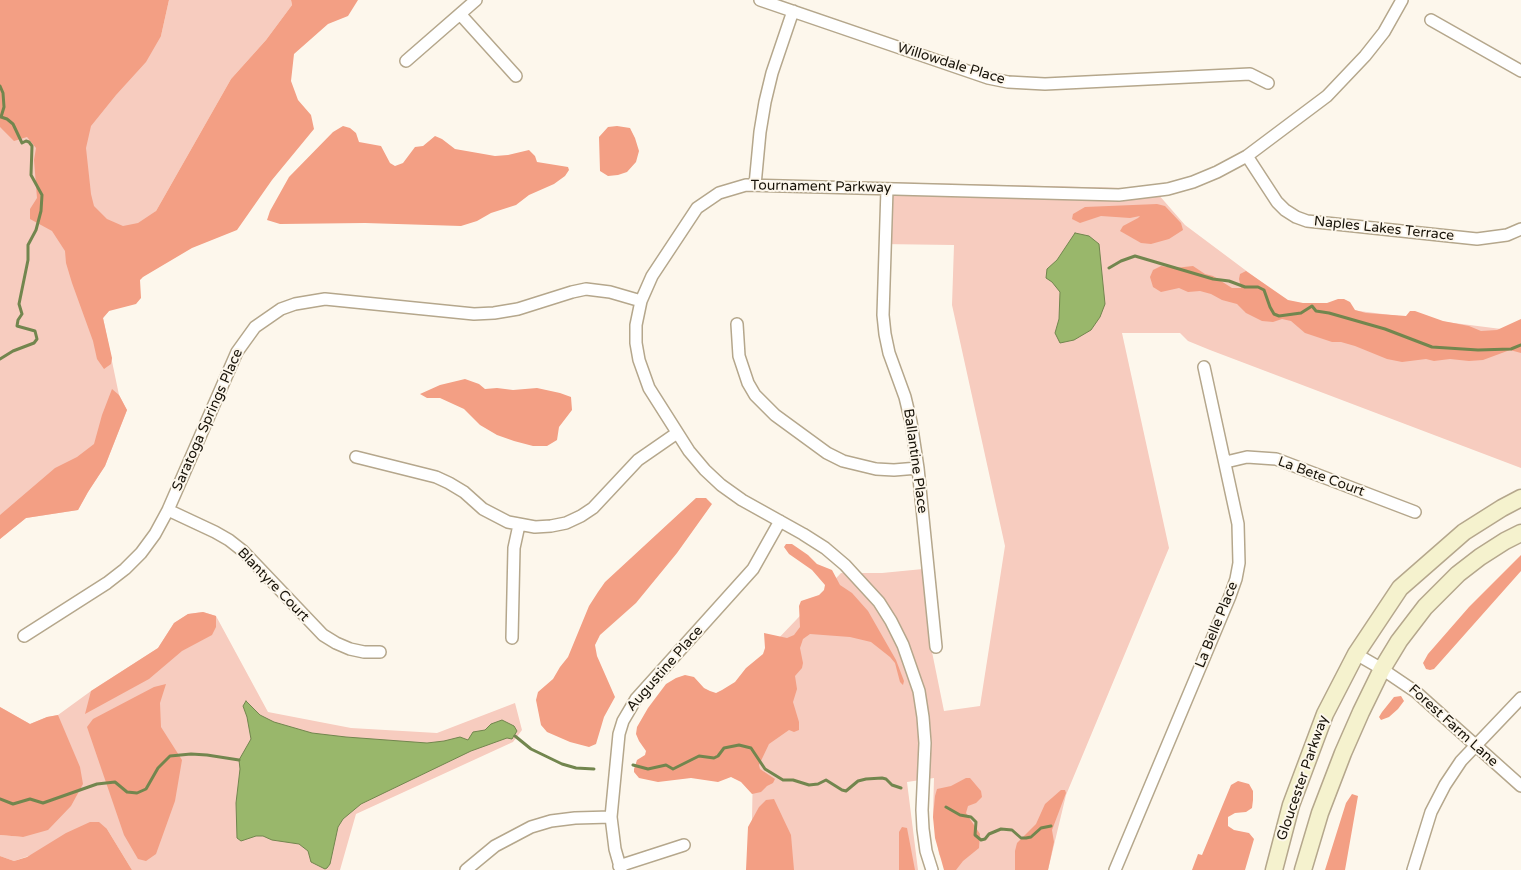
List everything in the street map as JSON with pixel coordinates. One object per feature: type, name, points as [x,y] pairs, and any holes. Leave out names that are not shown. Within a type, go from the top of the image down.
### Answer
[{"type":"main road","name":"Gloucester Parkway","points":[[1274,870],[1291,805],[1304,768],[1325,714],[1356,654],[1400,588],[1464,532],[1521,498]]},
{"type":"main road","name":"Gloucester Parkway","points":[[1304,870],[1320,812],[1360,712],[1399,641],[1425,607],[1458,574],[1480,557],[1521,533]]},
{"type":"street","points":[[406,61],[476,0]]},
{"type":"street","name":"Willowdale Place","points":[[760,0],[988,78],[1008,82],[1045,84],[1250,74],[1268,83]]},
{"type":"street","name":"Tournament Parkway","points":[[932,870],[922,829],[925,743],[923,717],[919,691],[903,645],[883,608],[845,565],[825,548],[742,500],[721,485],[689,451],[650,388],[639,360],[636,326],[641,301],[652,276],[697,208],[719,193],[731,188],[756,185],[1119,195],[1168,189],[1193,182],[1248,156],[1327,96],[1347,77],[1384,32],[1402,0]]},
{"type":"street","points":[[756,185],[760,132],[765,102],[772,74],[793,11]]},
{"type":"street","points":[[460,14],[516,76]]},
{"type":"street","points":[[1431,20],[1521,71]]},
{"type":"street","name":"Naples Lakes Terrace","points":[[1248,156],[1277,202],[1296,217],[1308,221],[1477,240],[1507,235],[1521,229]]},
{"type":"street","name":"Ballantine Place","points":[[887,188],[885,334],[889,353],[905,396],[911,422],[918,468],[936,647]]},
{"type":"street","name":"Saratoga Springs Place","points":[[24,636],[108,583],[126,569],[141,553],[155,534],[168,510],[237,352],[255,327],[281,309],[295,304],[325,299],[474,314],[494,313],[518,309],[572,292],[586,290],[610,292],[641,301]]},
{"type":"street","points":[[737,324],[739,356],[748,383],[755,395],[775,415],[827,453],[843,461],[876,469],[918,468]]},
{"type":"street","name":"La Belle Place","points":[[1115,870],[1236,579],[1240,554],[1238,524],[1204,367]]},
{"type":"street","points":[[356,457],[436,477],[464,492],[483,509],[495,516],[519,525],[551,526],[566,523],[580,516],[604,498],[638,460],[677,432]]},
{"type":"street","name":"La Bete Court","points":[[1226,462],[1247,457],[1276,459],[1415,512]]},
{"type":"street","name":"Blantyre Court","points":[[168,510],[215,532],[243,551],[323,635],[336,643],[350,648],[364,652],[380,652]]},
{"type":"street","name":"Augustine Place","points":[[620,868],[610,817],[619,734],[628,710],[753,569],[780,521]]},
{"type":"street","points":[[512,638],[514,548],[519,525]]},
{"type":"street","name":"Forest Farm Lane","points":[[1356,654],[1416,692],[1521,786]]},
{"type":"street","points":[[1413,870],[1431,812],[1438,798],[1462,761],[1521,698]]},
{"type":"street","points":[[466,870],[495,846],[531,827],[551,821],[610,817]]},
{"type":"street","points":[[620,868],[684,845]]},
{"type":"shaded area","points":[[0,0],[169,0],[161,36],[146,62],[91,126],[86,148],[94,206],[107,219],[123,226],[138,223],[156,211],[231,79],[266,40],[292,5],[291,0],[358,0],[348,16],[328,24],[294,54],[291,81],[298,100],[311,115],[314,129],[272,180],[237,230],[192,248],[143,277],[140,280],[141,298],[136,304],[109,311],[103,318],[112,358],[111,364],[104,369],[97,359],[93,341],[66,263],[65,251],[52,231],[30,219],[30,209],[37,198],[34,160],[36,148],[27,137],[14,141],[0,127]]},
{"type":"shaded area","points":[[169,0],[291,0],[292,5],[266,40],[231,79],[156,211],[109,311],[103,318],[119,395],[127,410],[105,466],[78,510],[26,518],[0,539],[0,57],[161,36]]},
{"type":"shaded area","points":[[343,126],[350,128],[356,133],[359,142],[381,146],[390,163],[395,166],[403,163],[415,147],[423,146],[435,136],[455,149],[495,156],[529,150],[535,156],[537,162],[568,167],[569,170],[565,176],[554,184],[529,195],[516,205],[461,226],[365,223],[280,224],[267,220],[289,177],[333,132]]},
{"type":"shaded area","points":[[608,127],[630,128],[639,151],[636,162],[627,172],[608,176],[600,171],[599,137]]},
{"type":"shaded area","points":[[881,182],[1126,188],[1151,186],[1185,225],[1288,302],[1517,331],[1521,327],[1521,468],[1210,350],[1188,341],[1180,333],[1122,333],[1169,548],[1066,795],[1048,870],[947,870],[939,854],[933,814],[934,778],[907,782],[918,870],[751,870],[753,768],[774,643],[841,573],[882,573],[923,569],[931,647],[944,711],[980,706],[1005,546],[952,305],[954,245],[880,244]]},
{"type":"shaded area","points":[[1157,204],[1165,206],[1181,223],[1183,230],[1169,239],[1151,244],[1141,243],[1120,231],[1123,226],[1140,216],[1130,218],[1101,216],[1080,223],[1072,219],[1073,214],[1085,207]]},
{"type":"shaded area","points":[[1075,233],[1089,236],[1099,244],[1105,304],[1100,317],[1091,330],[1074,340],[1060,343],[1055,333],[1059,319],[1060,292],[1046,278],[1047,269],[1057,260]]},
{"type":"shaded area","points":[[1161,266],[1175,268],[1193,266],[1232,288],[1241,288],[1240,274],[1246,271],[1288,300],[1303,303],[1327,303],[1344,299],[1350,302],[1355,310],[1366,313],[1406,316],[1410,311],[1415,311],[1481,331],[1497,330],[1521,319],[1521,353],[1510,350],[1483,360],[1469,361],[1450,359],[1434,361],[1426,359],[1402,362],[1387,359],[1355,346],[1341,342],[1332,342],[1305,333],[1291,321],[1282,319],[1273,322],[1262,321],[1246,313],[1237,304],[1222,300],[1211,294],[1200,291],[1188,292],[1179,288],[1161,292],[1153,287],[1150,277],[1153,270]]},
{"type":"shaded area","points":[[465,379],[479,384],[485,389],[513,390],[537,388],[560,393],[571,397],[572,410],[559,427],[557,440],[547,446],[533,446],[497,435],[480,425],[464,409],[440,398],[427,398],[420,394],[440,385]]},
{"type":"shaded area","points":[[112,389],[119,395],[127,410],[105,466],[78,510],[26,518],[0,539],[0,515],[55,468],[77,457],[94,444]]},
{"type":"shaded area","points":[[696,498],[706,498],[712,504],[677,553],[636,603],[600,635],[595,645],[597,656],[615,697],[604,717],[596,744],[589,747],[570,742],[547,732],[541,725],[536,700],[538,692],[553,679],[568,657],[589,606],[605,582]]},
{"type":"shaded area","points":[[786,544],[792,544],[817,564],[832,570],[840,585],[852,593],[868,611],[896,660],[904,681],[903,685],[900,682],[895,663],[871,642],[850,637],[810,634],[803,639],[800,648],[802,668],[795,676],[797,689],[793,702],[799,722],[799,730],[794,732],[789,730],[769,744],[759,765],[760,769],[775,779],[773,783],[761,792],[752,794],[741,782],[731,777],[718,782],[691,778],[658,782],[639,778],[634,769],[637,760],[645,755],[646,751],[636,734],[637,727],[648,708],[666,684],[685,675],[694,677],[704,688],[710,691],[716,693],[722,690],[735,682],[746,668],[763,654],[765,648],[764,633],[787,638],[794,635],[800,627],[799,606],[801,601],[819,595],[824,590],[825,585],[812,570],[789,554],[784,547]]},
{"type":"shaded area","points":[[1521,555],[1521,571],[1434,669],[1426,669],[1423,663],[1428,654],[1469,607]]},
{"type":"shaded area","points":[[203,612],[216,616],[268,712],[351,728],[437,733],[515,703],[522,730],[513,742],[356,814],[340,870],[132,870],[107,829],[14,861],[0,856],[0,835],[23,837],[0,707],[30,724],[58,715],[91,691],[158,648],[174,623],[188,614]]},
{"type":"shaded area","points":[[203,612],[216,616],[216,627],[212,635],[182,651],[149,679],[85,714],[91,691],[158,648],[174,623],[188,614]]},
{"type":"shaded area","points":[[166,684],[160,703],[161,727],[182,760],[175,801],[156,854],[146,861],[138,859],[124,835],[87,727],[93,719],[154,687]]},
{"type":"shaded area","points":[[1401,696],[1404,701],[1398,709],[1389,717],[1381,720],[1379,717],[1394,697]]},
{"type":"shaded area","points":[[246,701],[260,715],[274,722],[312,733],[346,737],[427,743],[460,737],[468,740],[473,732],[485,730],[491,724],[502,720],[514,726],[517,731],[512,739],[507,738],[471,751],[361,804],[343,819],[338,827],[330,864],[325,869],[311,862],[308,851],[299,844],[272,840],[263,836],[256,836],[241,841],[237,838],[236,803],[240,769],[239,760],[251,739],[243,706]]},
{"type":"shaded area","points":[[0,707],[30,724],[58,715],[80,767],[83,784],[71,806],[48,830],[23,837],[0,835]]},
{"type":"shaded area","points":[[966,778],[970,778],[981,791],[982,797],[976,803],[968,806],[966,813],[980,834],[979,848],[963,861],[956,870],[944,870],[935,838],[933,817],[935,796],[937,789],[951,786]]},
{"type":"shaded area","points":[[1238,781],[1249,784],[1253,791],[1252,808],[1246,812],[1235,813],[1228,817],[1228,826],[1234,830],[1249,833],[1254,839],[1245,870],[1192,870],[1198,854],[1202,855],[1231,785]]},
{"type":"shaded area","points":[[1061,790],[1065,790],[1066,793],[1052,830],[1054,842],[1048,870],[1015,870],[1017,843],[1036,824],[1045,804]]},
{"type":"shaded area","points":[[1352,794],[1358,796],[1345,870],[1325,870],[1346,803]]},
{"type":"shaded area","points":[[774,799],[791,835],[794,870],[746,870],[748,827],[759,807],[766,800]]},
{"type":"shaded area","points":[[90,822],[99,822],[107,829],[132,870],[0,870],[0,856],[14,861],[27,857],[66,833]]},
{"type":"shaded area","points":[[902,827],[907,828],[915,870],[899,870],[899,832]]},
{"type":"waterway","points":[[0,86],[3,93],[4,107],[1,117],[13,124],[22,143],[26,141],[32,146],[31,175],[42,195],[41,211],[36,230],[28,245],[28,260],[19,304],[22,314],[17,326],[35,331],[37,339],[34,343],[13,351],[0,359]]},
{"type":"waterway","points":[[1109,268],[1135,256],[1213,279],[1229,281],[1245,287],[1258,287],[1264,290],[1274,314],[1279,316],[1301,313],[1312,306],[1316,311],[1385,329],[1432,347],[1478,350],[1511,349],[1521,345]]},
{"type":"waterway","points":[[515,736],[531,749],[562,764],[576,768],[594,769]]},
{"type":"waterway","points":[[633,765],[648,769],[666,765],[673,769],[699,756],[714,758],[724,748],[739,745],[751,748],[765,769],[783,780],[793,780],[809,785],[818,784],[826,780],[846,791],[858,781],[882,778],[892,785],[901,788]]},
{"type":"waterway","points":[[0,799],[13,804],[30,799],[43,803],[97,784],[115,782],[127,792],[137,793],[146,789],[158,768],[170,756],[191,754],[239,760]]},
{"type":"waterway","points":[[946,807],[960,815],[971,817],[976,822],[975,835],[981,840],[1001,829],[1012,830],[1021,838],[1026,838],[1031,837],[1041,828],[1051,826]]}]
